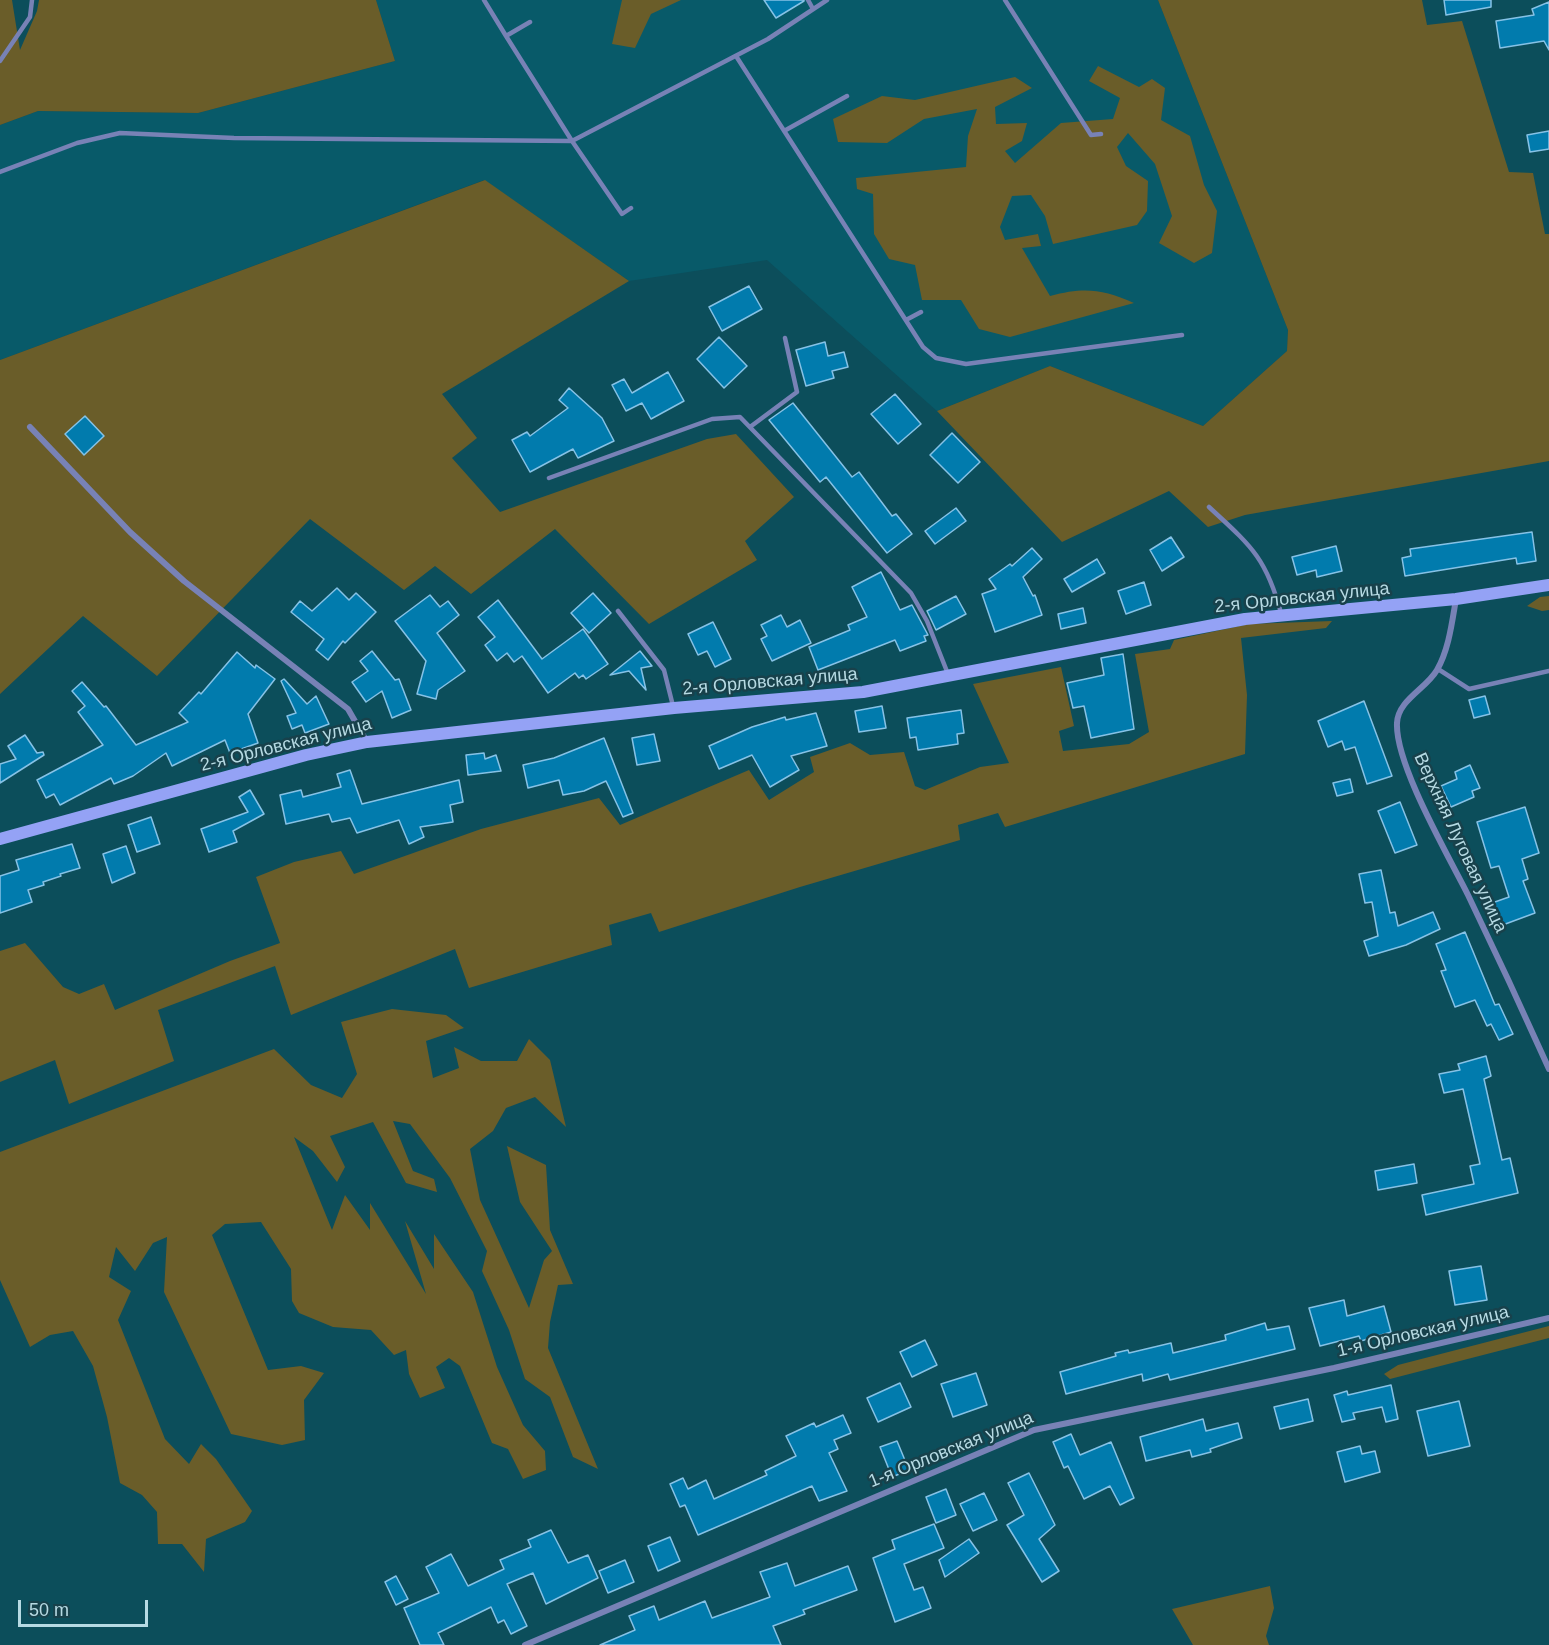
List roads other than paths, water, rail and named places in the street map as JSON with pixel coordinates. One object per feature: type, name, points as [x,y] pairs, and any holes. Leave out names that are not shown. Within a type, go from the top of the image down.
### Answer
[{"type":"street","points":[[30,427],[130,532],[184,581],[348,709],[367,742]]},
{"type":"street","name":"2-я Орловская улица","points":[[0,839],[306,755],[367,742],[674,708],[863,692],[1245,619],[1456,599],[1549,585]]},
{"type":"street","name":"Верхняя Луговая улица","points":[[1456,599],[1450,634],[1438,669],[1425,687],[1402,707],[1397,721],[1398,746],[1430,819],[1549,1069]]},
{"type":"street","name":"1-я Орловская улица","points":[[525,1645],[1034,1430],[1334,1368],[1549,1318]]},
{"type":"lane","points":[[0,61],[30,17],[32,0]]},
{"type":"lane","points":[[484,0],[572,141],[621,214],[631,208]]},
{"type":"lane","points":[[808,0],[813,9]]},
{"type":"lane","points":[[0,172],[77,143],[120,133],[234,138],[572,141],[768,39],[827,0]]},
{"type":"lane","points":[[1005,0],[1091,135],[1101,134]]},
{"type":"lane","points":[[506,36],[530,22]]},
{"type":"lane","points":[[735,56],[923,348],[936,358],[966,364],[1182,335]]},
{"type":"lane","points":[[784,131],[847,96]]},
{"type":"lane","points":[[906,320],[921,312]]},
{"type":"lane","points":[[750,427],[796,392],[785,338]]},
{"type":"lane","points":[[549,478],[712,419],[740,417],[911,593],[927,621],[949,677]]},
{"type":"lane","points":[[1209,507],[1255,549],[1273,584],[1281,616]]},
{"type":"lane","points":[[618,611],[664,670],[674,708]]},
{"type":"lane","points":[[1438,669],[1469,689],[1549,671]]}]
